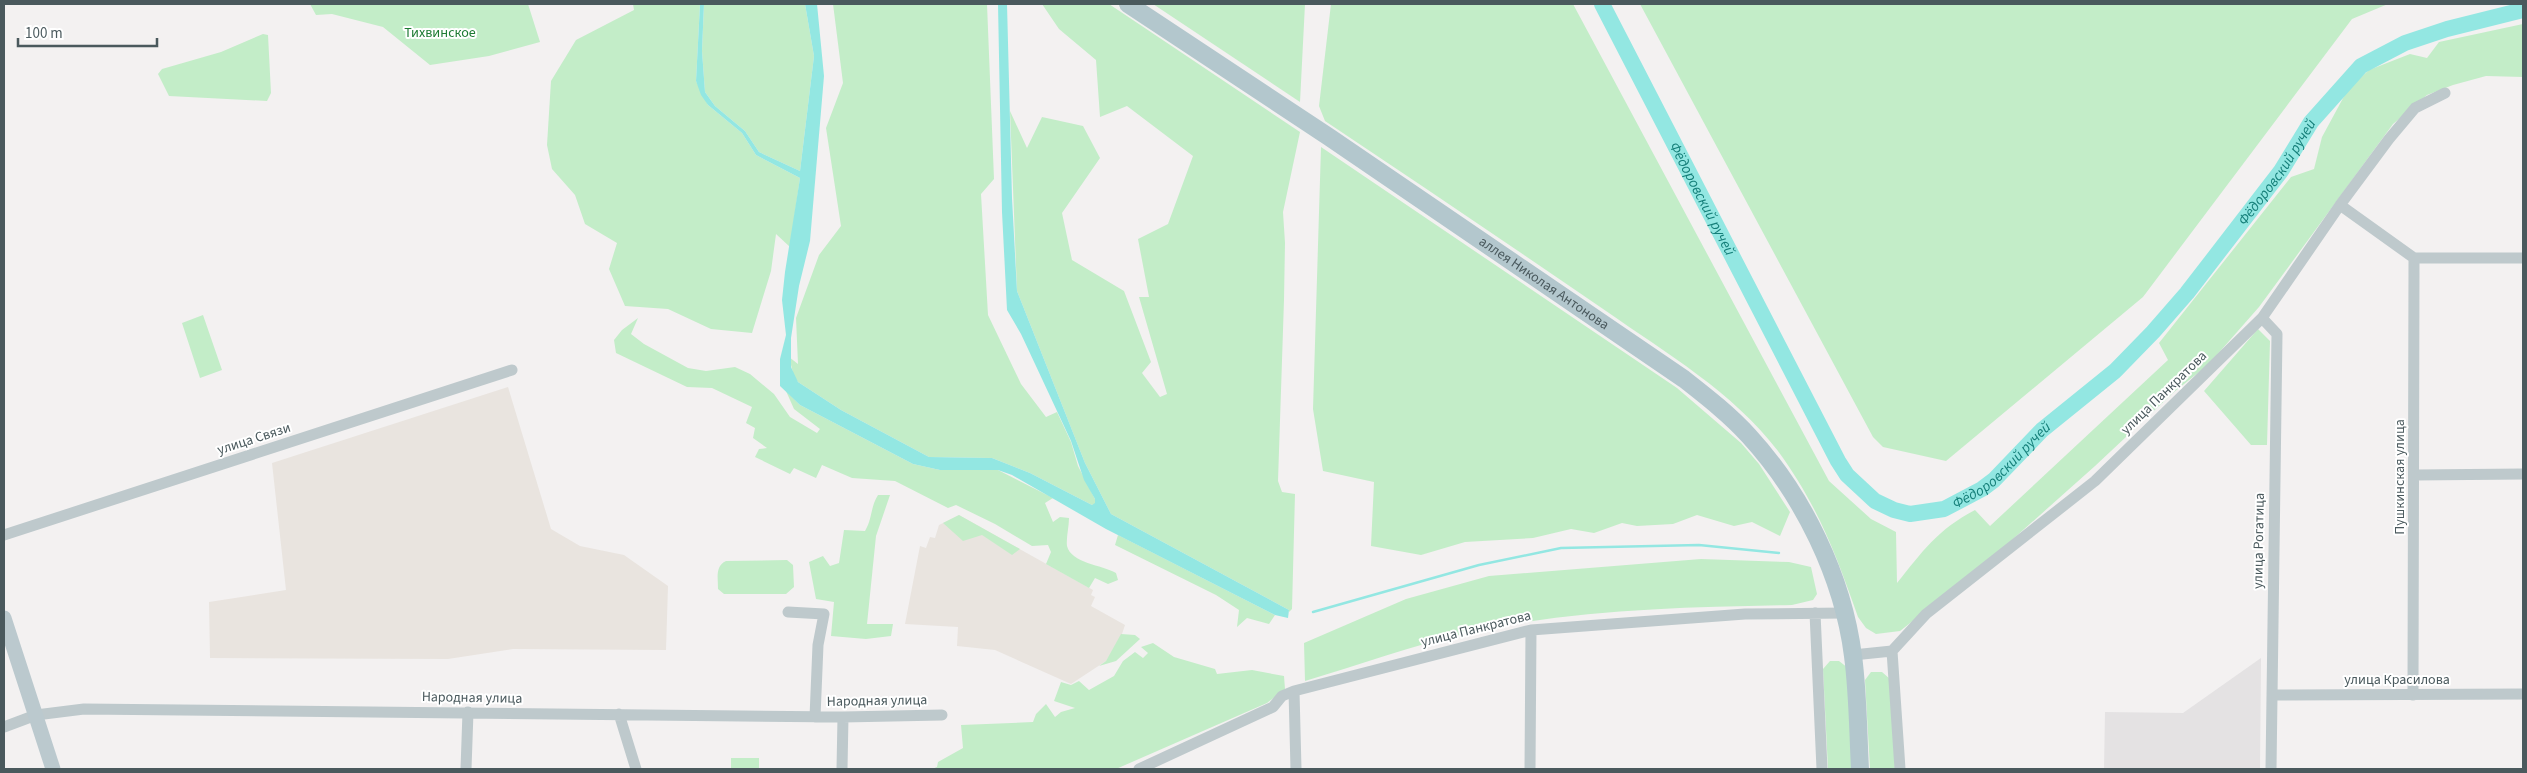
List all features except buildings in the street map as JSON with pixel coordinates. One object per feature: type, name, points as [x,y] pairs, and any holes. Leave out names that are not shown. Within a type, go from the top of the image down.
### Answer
[{"type":"main road","name":"аллея Николая Антонова","points":[[1128,4],[1329,137],[1708,398],[1749,436],[1783,479],[1813,530],[1841,598],[1853,655],[1860,769]]},
{"type":"main road","points":[[4,618],[53,769]]},
{"type":"street","name":"улица Панкратова","points":[[1892,651],[1926,614],[2095,481],[2262,318],[2340,205],[2415,108],[2445,93]]},
{"type":"street","points":[[2340,205],[2414,258],[2523,258]]},
{"type":"street","name":"Пушкинская улица","points":[[2413,695],[2414,258]]},
{"type":"street","name":"улица Рогатица","points":[[2262,318],[2277,334],[2271,769]]},
{"type":"street","name":"улица Связи","points":[[4,535],[512,370]]},
{"type":"street","points":[[2415,475],[2523,474]]},
{"type":"street","points":[[788,612],[824,614],[818,645],[815,717]]},
{"type":"street","name":"улица Панкратова","points":[[1140,769],[1273,707],[1282,696],[1294,691],[1531,630],[1744,614],[1844,612]]},
{"type":"street","points":[[1815,613],[1822,769]]},
{"type":"street","points":[[1530,769],[1531,630]]},
{"type":"street","points":[[1853,655],[1892,651],[1900,769]]},
{"type":"street","points":[[1294,691],[1296,769]]},
{"type":"street","name":"улица Красилова","points":[[2272,695],[2523,694]]},
{"type":"street","name":"Народная улица","points":[[4,727],[36,715],[102,708],[815,717],[942,715]]},
{"type":"street","points":[[466,769],[468,712]]},
{"type":"street","points":[[619,714],[636,769]]},
{"type":"street","points":[[842,769],[843,717]]},
{"type":"shaded area","points":[[508,387],[551,529],[580,546],[624,555],[668,586],[666,650],[513,649],[448,659],[210,658],[209,602],[286,590],[272,463]]},
{"type":"shaded area","points":[[959,515],[1093,590],[1091,595],[1095,597],[1091,606],[1125,625],[1120,640],[1106,661],[1071,684],[995,650],[957,646],[958,627],[905,624],[920,546],[926,548],[930,537],[935,538],[939,525]]},
{"type":"shaded area","points":[[2261,658],[2260,769],[2104,769],[2105,712],[2183,713]]},
{"type":"green space","name":"Тихвинское","points":[[310,4],[528,4],[540,42],[489,56],[430,65],[383,27],[332,14],[316,15]]},
{"type":"green space","points":[[633,4],[700,4],[696,81],[708,105],[742,133],[756,155],[800,178],[790,247],[776,234],[771,271],[752,333],[711,329],[668,309],[625,306],[609,269],[617,243],[585,224],[575,195],[552,169],[547,145],[551,81],[576,40],[634,10]]},
{"type":"green space","points":[[704,4],[805,4],[814,56],[800,171],[759,152],[745,131],[715,106],[705,92],[702,51]]},
{"type":"green space","points":[[833,4],[987,4],[994,179],[981,194],[988,315],[1021,384],[1046,417],[1057,412],[1071,442],[1078,466],[1095,499],[1095,504],[1092,505],[1030,473],[992,458],[929,457],[841,410],[798,382],[794,377],[789,357],[798,364],[796,318],[819,255],[841,226],[826,128],[843,83]]},
{"type":"green space","points":[[1042,4],[1109,4],[1300,132],[1283,212],[1285,243],[1284,300],[1278,481],[1282,492],[1295,494],[1292,609],[1289,612],[1289,610],[1111,514],[1085,463],[1017,291],[1010,111],[1027,148],[1042,117],[1083,126],[1100,158],[1062,213],[1072,260],[1124,291],[1151,362],[1142,373],[1160,397],[1167,394],[1139,297],[1149,297],[1138,239],[1168,224],[1193,156],[1127,106],[1100,117],[1096,60],[1059,29]]},
{"type":"green space","points":[[1153,4],[1305,4],[1300,102]]},
{"type":"green space","points":[[1331,4],[1573,4],[1829,481],[1871,519],[1896,532],[1897,583],[1940,533],[1950,525],[1975,510],[1990,526],[2168,360],[2159,343],[2291,177],[2314,169],[2322,137],[2348,89],[2369,70],[2410,54],[2427,58],[2439,42],[2523,24],[2523,77],[2486,76],[2453,85],[2427,95],[2393,124],[2259,307],[2208,365],[2174,392],[2095,466],[1985,564],[1900,631],[1876,634],[1866,628],[1858,617],[1825,531],[1792,471],[1778,451],[1741,410],[1675,358],[1325,121],[1319,106]]},
{"type":"green space","points":[[1640,4],[2388,4],[2352,19],[2143,297],[1946,461],[1883,447],[1873,437]]},
{"type":"green space","points":[[263,34],[268,35],[271,93],[267,101],[169,96],[158,74],[162,69],[221,52]]},
{"type":"green space","points":[[1321,147],[1677,388],[1741,443],[1759,464],[1790,512],[1780,536],[1752,522],[1734,526],[1697,515],[1673,524],[1637,526],[1622,523],[1594,533],[1571,529],[1533,538],[1465,542],[1421,555],[1371,546],[1374,482],[1323,471],[1313,409]]},
{"type":"green space","points":[[203,315],[222,370],[200,378],[182,323]]},
{"type":"green space","points":[[638,318],[631,334],[644,344],[688,368],[706,371],[735,367],[750,374],[774,394],[790,417],[817,433],[820,429],[794,409],[786,391],[800,405],[913,464],[940,470],[998,470],[1053,498],[1045,503],[1053,522],[1060,517],[1069,518],[1067,546],[1070,552],[1081,560],[1116,573],[1118,580],[1108,584],[1095,578],[1089,588],[1046,564],[1051,552],[1048,545],[1032,546],[995,524],[956,505],[948,508],[895,481],[852,478],[822,465],[816,478],[794,468],[790,474],[755,457],[759,449],[767,448],[753,438],[755,428],[746,423],[752,407],[712,388],[687,387],[616,353],[614,340],[622,330]]},
{"type":"green space","points":[[2258,329],[2270,341],[2267,445],[2251,445],[2204,391]]},
{"type":"green space","points":[[878,495],[890,495],[876,536],[867,624],[893,624],[891,636],[866,639],[831,636],[834,602],[816,599],[809,562],[823,556],[830,566],[839,563],[844,530],[865,531]]},
{"type":"green space","points":[[959,515],[1020,549],[1012,555],[982,535],[963,541],[943,523]]},
{"type":"green space","points":[[1118,535],[1275,615],[1269,624],[1247,618],[1237,627],[1239,610],[1216,595],[1115,545]]},
{"type":"green space","points":[[1701,559],[1789,562],[1811,567],[1817,594],[1813,600],[1792,605],[1670,608],[1589,614],[1508,625],[1427,643],[1305,681],[1304,643],[1406,599],[1489,576]]},
{"type":"green space","points":[[787,560],[793,565],[794,587],[786,594],[724,594],[718,589],[719,569],[722,563],[726,561]]},
{"type":"green space","points":[[1121,634],[1135,635],[1140,639],[1116,661],[1099,666],[1106,661]]},
{"type":"green space","points":[[1153,643],[1174,657],[1215,669],[1217,674],[1252,670],[1284,676],[1285,689],[1267,703],[1116,769],[932,769],[937,767],[938,762],[963,748],[961,725],[1033,722],[1036,714],[1046,704],[1055,717],[1061,712],[1075,708],[1054,701],[1061,682],[1071,685],[1079,681],[1089,690],[1114,676],[1123,661],[1135,652],[1143,658],[1148,653],[1141,647]]},
{"type":"green space","points":[[1830,661],[1839,661],[1848,668],[1852,769],[1828,769],[1823,669]]},
{"type":"green space","points":[[1871,672],[1882,672],[1890,679],[1895,769],[1870,769],[1865,680]]},
{"type":"green space","points":[[731,758],[759,758],[759,769],[731,769]]},
{"type":"water","points":[[700,4],[704,4],[702,51],[705,92],[715,106],[745,131],[759,152],[800,171],[814,56],[805,4],[817,4],[824,76],[810,241],[799,286],[791,338],[791,367],[798,382],[841,410],[929,457],[992,458],[1030,473],[1092,505],[1095,503],[1095,499],[1084,480],[1071,441],[1021,334],[1007,310],[1002,212],[998,4],[1007,4],[1012,198],[1017,291],[1085,463],[1111,514],[1289,610],[1288,618],[1275,615],[1106,529],[1012,475],[998,470],[940,470],[913,464],[800,405],[780,386],[780,359],[786,335],[782,300],[800,178],[756,155],[742,133],[708,105],[701,95],[696,81]]},
{"type":"waterway","name":"Фёдоровский ручей","points":[[1602,4],[1838,461],[1847,475],[1875,501],[1894,510],[1910,514],[1944,509],[1982,489],[1994,480],[2042,430],[2115,371],[2187,293],[2281,171],[2311,122],[2361,66],[2405,43],[2447,29],[2523,10]]},
{"type":"waterway","points":[[1313,612],[1479,565],[1561,548],[1699,545],[1779,553]]}]
